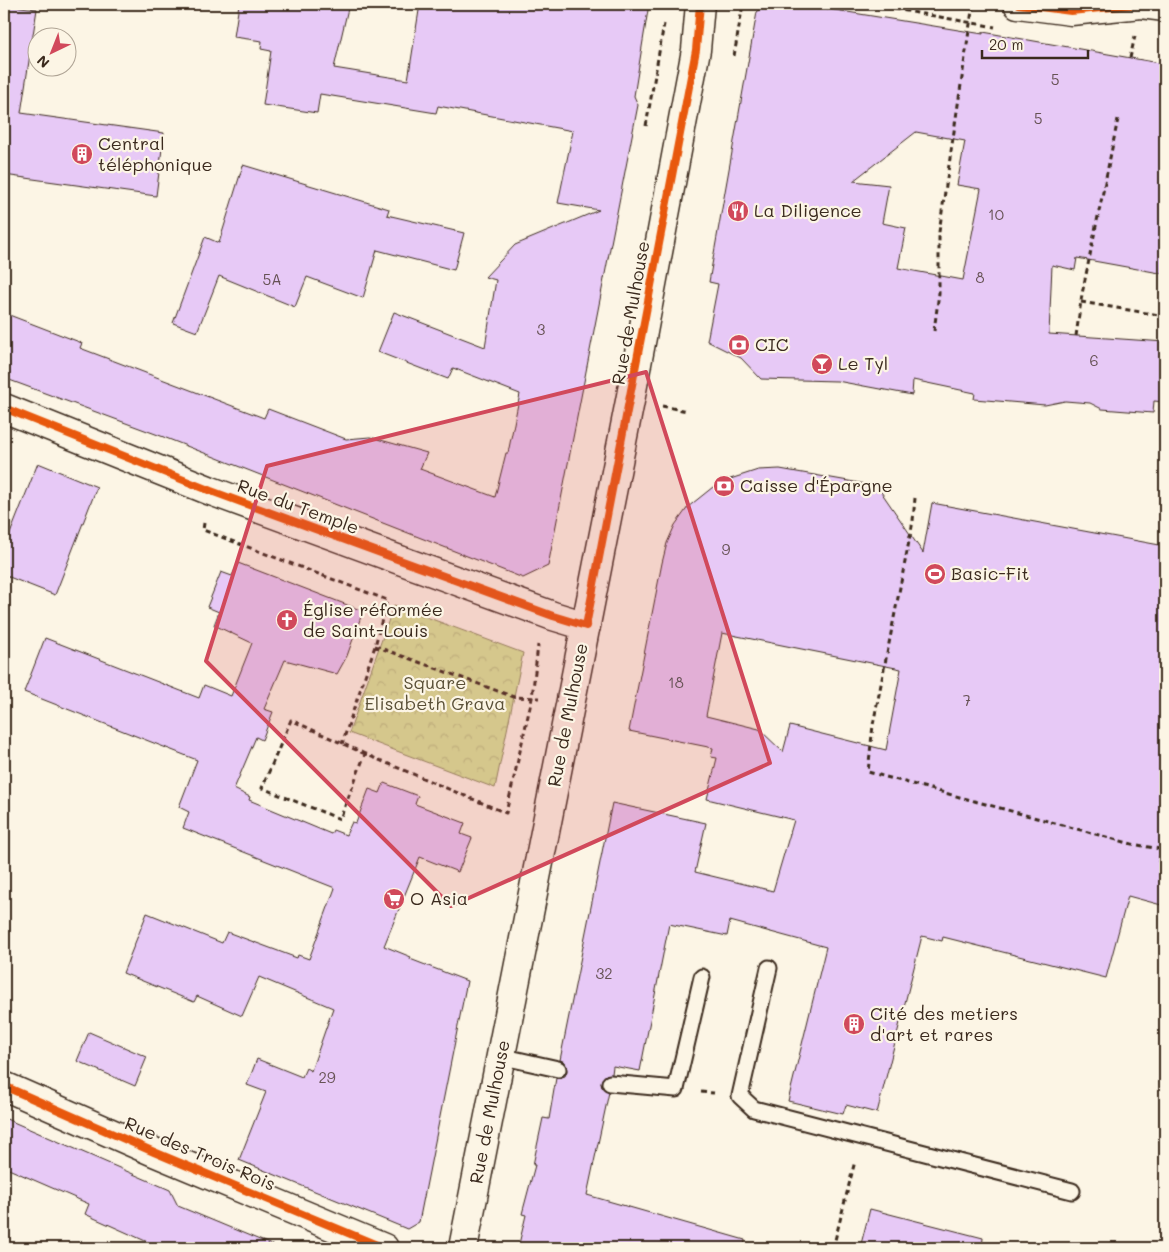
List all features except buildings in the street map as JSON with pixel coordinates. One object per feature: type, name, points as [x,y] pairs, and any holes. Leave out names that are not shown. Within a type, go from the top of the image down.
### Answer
[{"type":"main road","name":"Rue de Mulhouse","points":[[463,1248],[572,699],[696,50],[700,4]]},
{"type":"main road","points":[[1018,4],[1071,10],[1141,4],[1165,7]]},
{"type":"main road","name":"Rue du Temple","points":[[4,408],[211,491],[542,612],[586,626]]},
{"type":"main road","name":"Rue des Trois Rois","points":[[4,1086],[154,1152],[384,1248]]},
{"type":"lane","points":[[769,968],[740,1096],[754,1109],[1072,1191]]},
{"type":"lane","points":[[610,1083],[676,1089],[702,977]]},
{"type":"lane","points":[[500,1056],[558,1069]]},
{"type":"path","points":[[734,56],[742,4]]},
{"type":"path","points":[[868,4],[1003,28]]},
{"type":"path","points":[[934,331],[940,293],[939,232],[973,4]]},
{"type":"path","points":[[669,44],[671,24]]},
{"type":"path","points":[[1076,336],[1081,302],[1118,119]]},
{"type":"path","points":[[1081,302],[1165,316]]},
{"type":"path","points":[[211,491],[203,530],[387,600],[375,646],[342,744]]},
{"type":"path","points":[[916,498],[873,725],[868,772],[1165,850]]},
{"type":"path","points":[[365,754],[340,819],[262,788],[292,720],[365,754],[506,813],[532,698],[542,612]]},
{"type":"path","points":[[375,646],[514,698],[572,699]]},
{"type":"path","points":[[676,1089],[740,1096]]},
{"type":"path","points":[[833,1248],[862,1137]]},
{"type":"highlighted area","points":[[646,372],[770,763],[451,906],[206,661],[267,466]]},
{"type":"green space","name":"Square Elisabeth Grava","points":[[394,605],[523,653],[495,788],[349,733]]},
{"type":"cycle path","points":[[4,408],[211,491],[553,616],[586,626],[696,50],[700,4]]},
{"type":"cycle path","points":[[1018,4],[1071,11],[1141,4]]},
{"type":"cycle path","points":[[4,1086],[154,1152],[384,1248]]},
{"type":"place","name":"Central téléphonique","points":[[82,154]]},
{"type":"place","name":"La Diligence","points":[[738,211]]},
{"type":"place","name":"CIC","points":[[739,345]]},
{"type":"place","name":"Le Tyl","points":[[822,364]]},
{"type":"place","name":"Caisse d'Épargne","points":[[724,486]]},
{"type":"place","name":"Basic-Fit","points":[[935,574]]},
{"type":"place","name":"Église réformée de Saint-Louis","points":[[287,620]]},
{"type":"place","name":"O Asia","points":[[394,899]]},
{"type":"place","name":"Cité des metiers d'art et rares","points":[[854,1024]]}]
